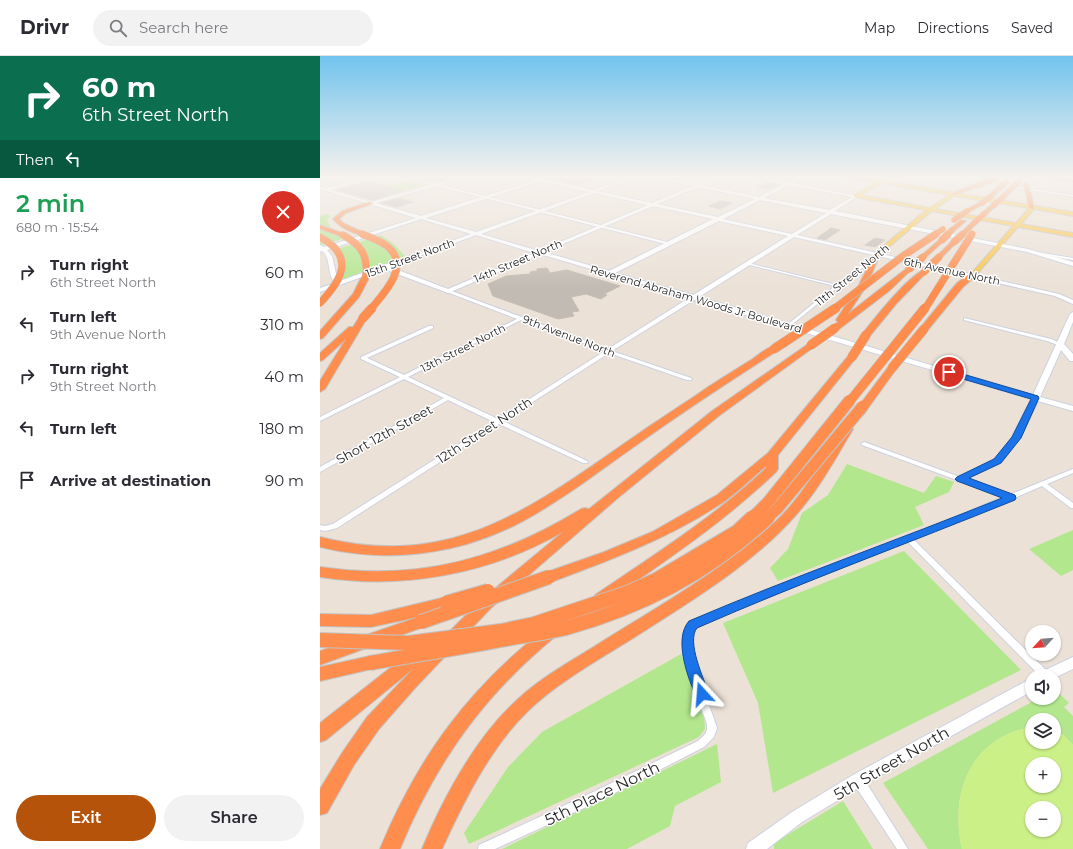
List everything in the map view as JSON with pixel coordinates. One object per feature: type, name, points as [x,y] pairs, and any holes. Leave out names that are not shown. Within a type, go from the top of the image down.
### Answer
[{"type":"highway","points":[[320,358],[363,318],[384,292],[394,276],[398,265],[395,257],[387,247],[341,224],[336,219],[343,213]]},
{"type":"highway","points":[[320,542],[341,548],[382,552],[426,549],[469,538],[500,527],[540,507],[715,385],[826,315],[903,256],[954,220],[968,213]]},
{"type":"highway","points":[[320,806],[348,759],[373,723],[410,682],[486,604],[516,576],[716,413],[886,290],[942,240],[969,213]]},
{"type":"highway","points":[[320,640],[408,643],[501,631],[534,624],[627,593],[656,580],[737,532],[768,502],[929,303],[973,229],[987,213]]},
{"type":"highway","points":[[320,227],[353,240],[364,254],[368,262],[366,276],[356,295],[320,336]]},
{"type":"highway","points":[[320,658],[609,556],[658,535],[722,498],[772,455],[852,357],[866,335],[885,311],[911,282],[924,272],[954,242],[973,229]]},
{"type":"highway","points":[[320,237],[334,246],[340,253],[343,263],[339,278],[331,291],[320,303]]},
{"type":"highway","points":[[835,328],[863,285],[877,254]]},
{"type":"highway","points":[[320,674],[370,663],[571,626],[632,606],[682,582],[724,556],[777,509],[863,406],[960,285],[973,275]]},
{"type":"highway","points":[[320,342],[336,316]]},
{"type":"highway","points":[[320,389],[363,318]]},
{"type":"highway","points":[[320,368],[340,341]]},
{"type":"highway","points":[[432,849],[472,769],[500,732],[524,704],[592,656],[724,571],[757,545],[805,498],[863,406]]},
{"type":"highway","points":[[390,849],[426,772],[450,736],[482,696],[508,669],[531,647],[548,634],[698,532],[728,509],[772,468],[772,455]]},
{"type":"highway","points":[[320,572],[346,577],[393,577],[427,574],[454,569],[489,559],[530,543],[615,494]]},
{"type":"highway","points":[[320,620],[371,621],[409,613],[549,577]]},
{"type":"highway","points":[[320,734],[428,647],[486,604]]},
{"type":"main road","name":"11th Street North","points":[[877,254],[927,213]]},
{"type":"main road","points":[[953,213],[1073,235]]},
{"type":"main road","points":[[973,275],[1027,213]]},
{"type":"street","name":"Reverend Abraham Woods Jr Boulevard","points":[[404,213],[1073,409]]},
{"type":"street","points":[[321,249],[435,213]]},
{"type":"street","name":"15th Street North","points":[[320,290],[533,213]]},
{"type":"street","points":[[547,213],[670,244]]},
{"type":"street","name":"14th Street North","points":[[448,291],[632,213]]},
{"type":"street","name":"6th Avenue North","points":[[693,213],[973,275],[1057,295],[1073,302]]},
{"type":"street","points":[[610,273],[731,213]]},
{"type":"street","points":[[634,335],[829,213]]},
{"type":"street","points":[[836,213],[1073,259]]},
{"type":"street","points":[[321,249],[329,252],[331,257],[331,274],[338,284]]},
{"type":"street","points":[[1028,251],[1073,264]]},
{"type":"street","name":"11th Street North","points":[[789,326],[877,254]]},
{"type":"street","points":[[748,264],[838,286]]},
{"type":"street","points":[[385,267],[448,291]]},
{"type":"street","name":"9th Avenue North","points":[[448,291],[608,351],[689,379]]},
{"type":"street","points":[[960,479],[998,461],[1016,438],[1073,314]]},
{"type":"street","name":"13th Street North","points":[[320,419],[522,318]]},
{"type":"street","points":[[966,318],[1060,344],[1073,359]]},
{"type":"street","points":[[431,327],[363,358],[585,462]]},
{"type":"street","name":"12th Street North","points":[[320,527],[326,529],[335,526],[497,421],[634,335]]},
{"type":"street","name":"Short 12th Street","points":[[320,470],[448,398]]},
{"type":"street","points":[[864,444],[1011,498]]},
{"type":"street","points":[[1039,669],[909,540],[1073,471]]},
{"type":"street","points":[[1043,484],[1073,506]]},
{"type":"street","name":"5th Place North","points":[[483,849],[593,798],[701,744],[711,734],[712,728],[689,655],[688,635],[689,629],[693,624],[759,596],[909,540]]},
{"type":"street","points":[[1061,669],[1073,663]]},
{"type":"street","name":"5th Street North","points":[[754,849],[797,817],[858,780],[1025,688]]},
{"type":"street","points":[[858,780],[903,849]]},
{"type":"green space","points":[[326,214],[331,216],[327,220],[331,229],[351,236],[320,245],[320,216]]},
{"type":"green space","points":[[381,235],[395,245],[405,256],[404,258],[344,279],[339,276],[338,262],[334,250]]},
{"type":"green space","points":[[847,464],[924,493],[936,476],[954,482],[949,492],[915,507],[924,525],[778,581],[770,568],[788,549],[802,513],[828,495]]},
{"type":"green space","points":[[1073,530],[1073,570],[1061,576],[1029,549]]},
{"type":"green space","points":[[904,551],[1021,670],[773,793],[758,703],[723,623]]},
{"type":"green space","points":[[681,654],[704,717],[705,729],[699,737],[469,844],[464,833],[508,767],[542,732]]},
{"type":"green space","points":[[1061,695],[1069,703],[1064,707],[1073,716],[1073,745],[1061,733],[1061,713],[1025,713],[1025,729],[1011,733],[994,742],[980,755],[969,771],[962,788],[959,808],[959,828],[962,849],[928,849],[883,783],[1026,705],[1061,705]]},
{"type":"green space","points":[[1025,729],[1025,749],[1061,749],[1061,733],[1073,745],[1073,849],[962,849],[959,828],[959,808],[962,788],[969,771],[980,755],[994,742],[1011,733]]},
{"type":"green space","points":[[717,744],[721,782],[675,806],[670,826],[627,849],[502,849]]},
{"type":"green space","points":[[843,801],[873,849],[774,849],[774,843]]},
{"type":"building","points":[[831,228],[840,230],[825,240],[817,238]]},
{"type":"building","points":[[875,238],[885,240],[875,247],[865,245]]},
{"type":"building","points":[[547,268],[550,273],[567,270],[620,286],[604,294],[607,295],[601,299],[586,294],[571,297],[579,311],[572,312],[574,316],[558,319],[493,296],[488,284],[506,276],[530,274],[530,272],[537,271],[537,269]]},
{"type":"route","points":[[702,694],[689,655],[688,635],[689,629],[693,624],[759,596],[909,540],[1011,498],[960,479],[998,461],[1016,438],[1035,398],[949,372]]}]
